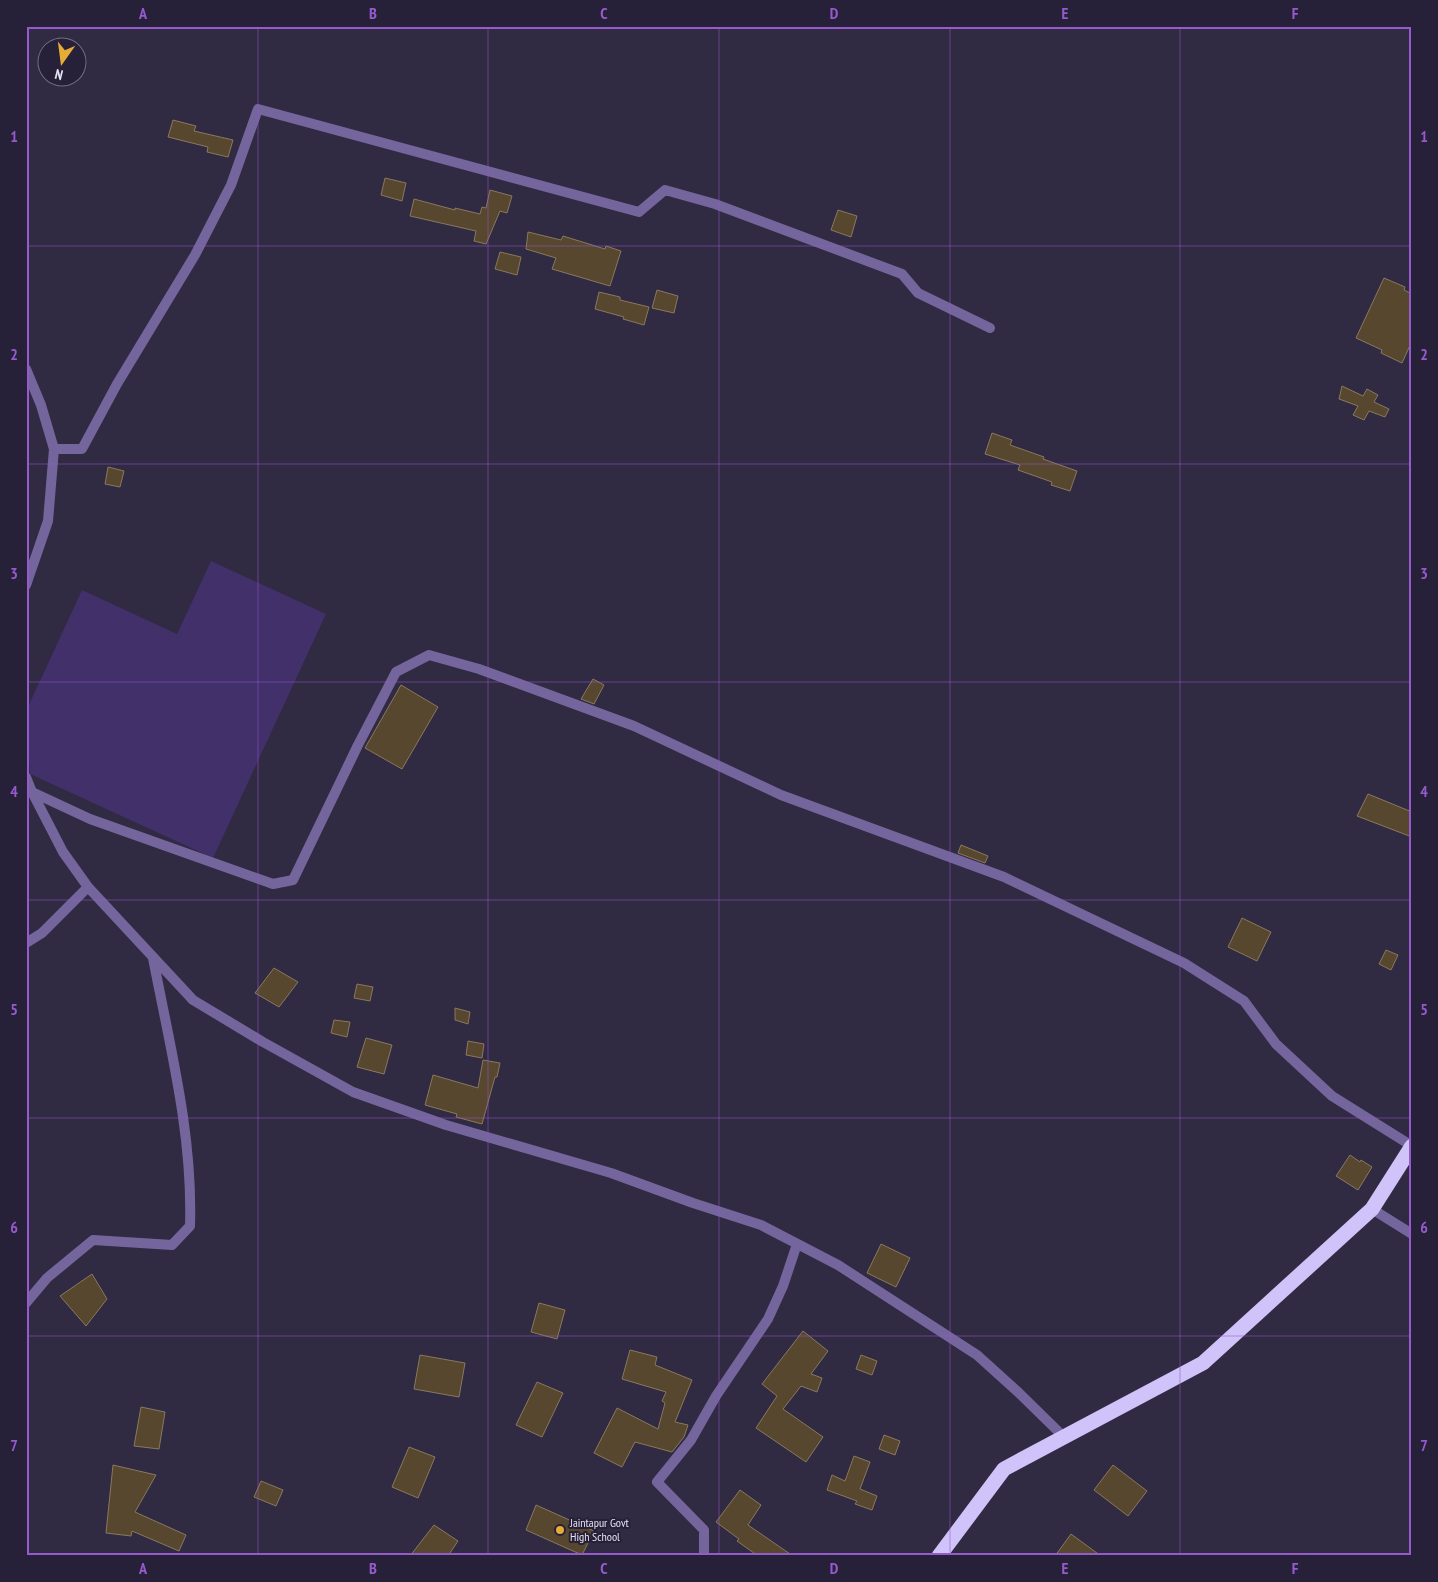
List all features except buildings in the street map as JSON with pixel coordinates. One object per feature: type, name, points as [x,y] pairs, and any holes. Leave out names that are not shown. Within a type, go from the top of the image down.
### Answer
[{"type":"highway","points":[[939,1556],[1004,1469],[1203,1363],[1372,1209],[1412,1146]]},
{"type":"street","points":[[54,449],[82,449],[118,384],[195,255],[232,185],[258,109],[639,212],[665,190],[715,204],[902,274],[918,292],[990,328]]},
{"type":"street","points":[[26,369],[41,405],[54,449],[48,521],[26,585]]},
{"type":"street","points":[[32,792],[90,819],[273,884],[293,880],[396,672],[429,654],[479,669],[634,726],[781,795],[1004,877],[1184,963],[1244,1001],[1276,1044],[1332,1096],[1412,1146]]},
{"type":"street","points":[[26,777],[63,852],[88,887],[193,1000],[352,1092],[446,1125],[611,1173],[761,1225],[838,1265],[976,1355],[1018,1392],[1064,1437]]},
{"type":"street","points":[[26,943],[42,933],[88,887]]},
{"type":"street","points":[[26,1303],[47,1278],[93,1240],[172,1244],[190,1226],[191,1197],[185,1122],[153,957]]},
{"type":"street","points":[[1372,1209],[1412,1234]]},
{"type":"street","points":[[704,1556],[704,1530],[657,1482],[691,1440],[716,1396],[768,1319],[783,1286],[797,1244]]},
{"type":"shaded area","points":[[211,561],[326,614],[213,858],[30,774],[26,720],[26,711],[82,590],[177,634]]},
{"type":"place","name":"Jaintapur Govt High School","points":[[560,1530]]}]
